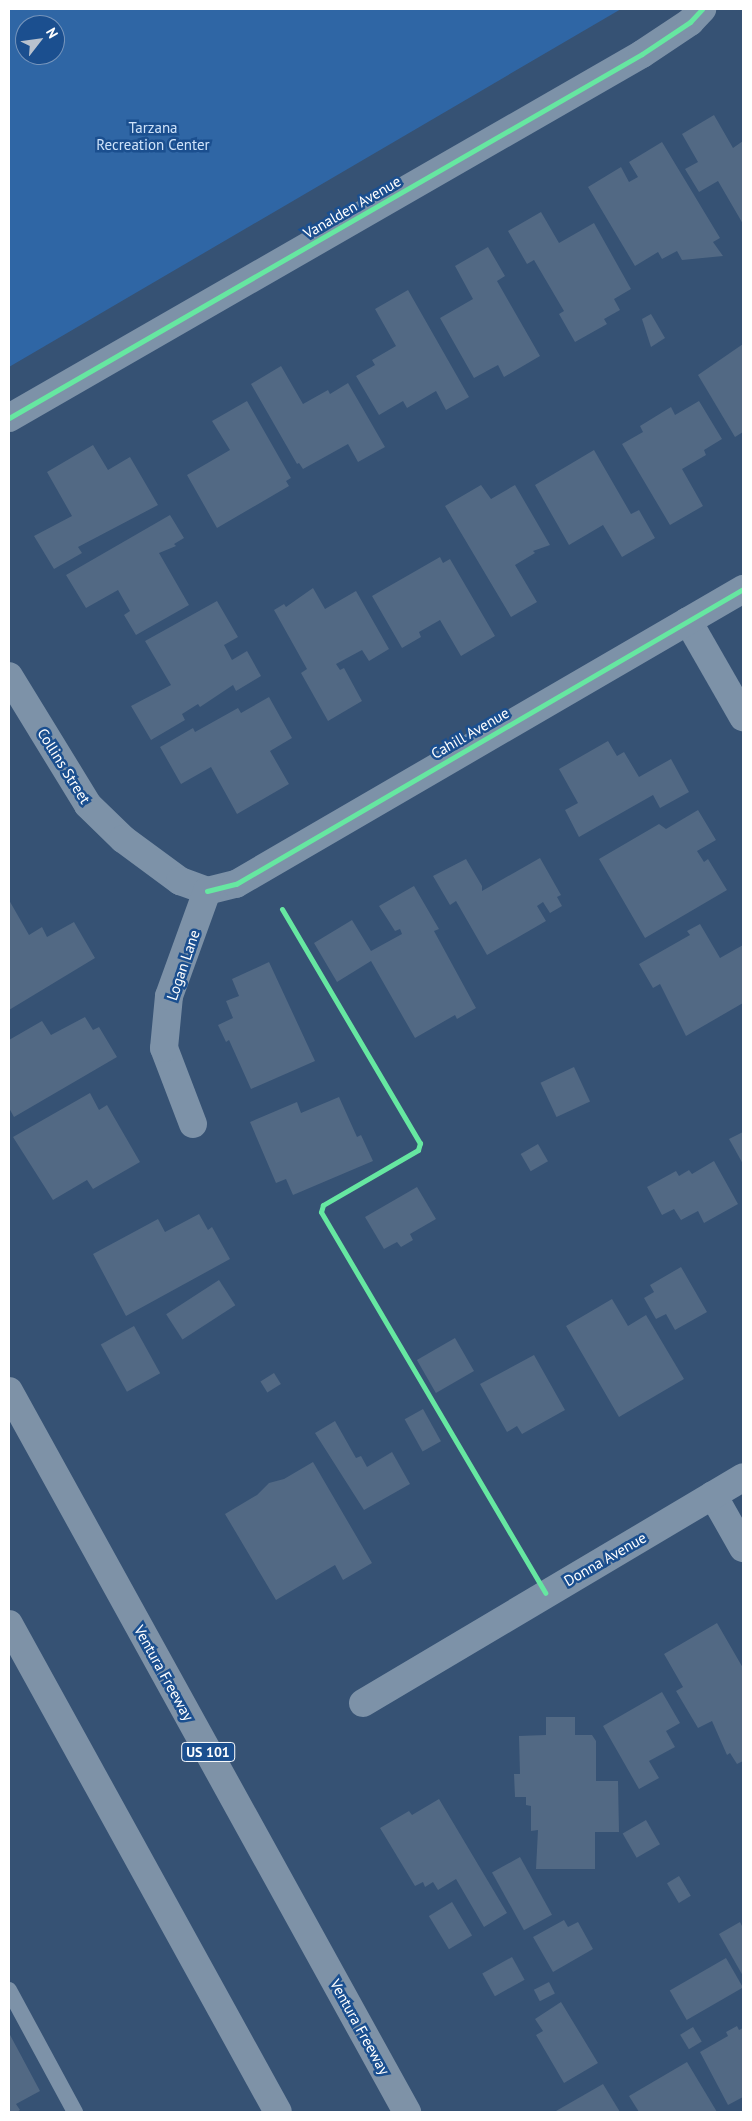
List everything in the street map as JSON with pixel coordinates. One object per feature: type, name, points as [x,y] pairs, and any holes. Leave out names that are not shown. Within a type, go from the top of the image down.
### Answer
[{"type":"highway","name":"Ventura Freeway","points":[[9,1391],[407,2112]]},
{"type":"highway","points":[[9,1624],[278,2112]]},
{"type":"street","name":"Vanalden Avenue","points":[[9,418],[642,54],[690,22],[702,9]]},
{"type":"street","name":"Cahill Avenue","points":[[207,891],[236,884],[743,589]]},
{"type":"street","points":[[688,621],[743,717]]},
{"type":"street","name":"Collins Street","points":[[9,676],[88,805],[123,839],[180,882],[207,891]]},
{"type":"street","name":"Logan Lane","points":[[193,1124],[164,1048],[169,996],[207,891]]},
{"type":"street","name":"Donna Avenue","points":[[363,1702],[743,1477]]},
{"type":"street","points":[[713,1495],[743,1548]]},
{"type":"lane","points":[[9,1990],[75,2112]]},
{"type":"green space","name":"Tarzana Recreation Center","points":[[9,9],[621,9],[9,367]]},
{"type":"building","points":[[714,115],[733,148],[743,141],[743,224],[718,181],[699,192],[685,169],[698,162],[682,134]]},
{"type":"building","points":[[662,142],[720,238],[713,242],[723,256],[682,260],[677,251],[662,259],[658,252],[635,266],[588,187],[621,167],[629,182],[638,177],[629,162]]},
{"type":"building","points":[[541,212],[559,243],[594,223],[631,289],[614,299],[620,310],[604,319],[607,324],[575,342],[559,314],[564,311],[534,260],[527,264],[508,231]]},
{"type":"building","points":[[488,247],[505,276],[497,281],[540,356],[504,377],[498,365],[474,378],[440,318],[473,299],[455,266]]},
{"type":"building","points":[[408,290],[469,397],[446,410],[436,391],[407,408],[403,401],[379,415],[356,376],[375,365],[372,360],[396,346],[375,309]]},
{"type":"building","points":[[651,314],[665,338],[651,347],[642,319]]},
{"type":"building","points":[[743,344],[743,432],[735,437],[698,375]]},
{"type":"building","points":[[281,366],[303,404],[328,390],[330,394],[348,383],[385,447],[358,462],[348,444],[303,469],[299,463],[297,464],[251,384]]},
{"type":"building","points":[[247,401],[291,478],[286,481],[289,486],[217,528],[187,475],[230,450],[212,421]]},
{"type":"building","points":[[699,401],[722,439],[704,450],[706,455],[682,469],[703,506],[670,525],[622,444],[643,432],[640,426],[671,407],[675,415]]},
{"type":"building","points":[[93,445],[108,470],[130,457],[158,505],[78,547],[82,553],[54,569],[34,536],[72,516],[47,472]]},
{"type":"building","points":[[594,450],[631,514],[639,510],[655,538],[622,557],[603,525],[569,545],[535,485]]},
{"type":"building","points":[[481,485],[491,499],[515,485],[550,545],[533,551],[535,553],[515,565],[537,602],[511,617],[445,506]]},
{"type":"building","points":[[170,515],[184,538],[174,544],[176,546],[159,553],[189,605],[136,635],[124,615],[130,611],[118,590],[86,608],[66,575]]},
{"type":"building","points":[[440,557],[443,563],[450,559],[495,636],[461,656],[440,620],[419,632],[421,637],[402,648],[372,596]]},
{"type":"building","points":[[313,588],[325,609],[356,591],[389,649],[369,661],[362,650],[336,664],[340,670],[344,668],[362,701],[328,721],[301,673],[307,669],[274,610],[284,604],[286,607]]},
{"type":"building","points":[[217,601],[238,637],[224,645],[232,660],[247,651],[261,676],[236,691],[233,685],[200,707],[198,704],[182,714],[185,720],[151,740],[131,706],[171,685],[145,641]]},
{"type":"building","points":[[269,697],[292,738],[270,751],[289,784],[237,814],[211,767],[181,784],[160,747],[193,728],[195,732],[238,708],[241,713]]},
{"type":"building","points":[[608,741],[617,756],[624,752],[639,777],[671,759],[689,792],[660,808],[653,795],[579,837],[565,810],[578,803],[559,769]]},
{"type":"building","points":[[698,810],[716,840],[697,851],[704,862],[708,859],[727,890],[645,938],[599,859],[659,824],[666,829]]},
{"type":"building","points":[[540,858],[561,895],[557,897],[562,906],[550,913],[543,902],[537,906],[546,921],[487,955],[456,901],[450,905],[433,876],[466,859],[482,886],[482,891]]},
{"type":"building","points":[[414,886],[439,929],[434,931],[476,1008],[457,1019],[455,1015],[415,1038],[371,961],[337,982],[314,943],[352,920],[371,951],[402,934],[400,929],[395,931],[379,906]]},
{"type":"building","points":[[9,900],[29,935],[42,927],[47,937],[74,922],[95,958],[9,1010]]},
{"type":"building","points":[[700,924],[720,958],[743,945],[743,1003],[686,1036],[660,984],[653,988],[639,964],[690,935],[687,931]]},
{"type":"building","points":[[269,962],[315,1061],[251,1089],[229,1040],[226,1042],[218,1025],[233,1018],[226,1001],[239,996],[232,979]]},
{"type":"building","points":[[85,1017],[93,1030],[99,1027],[117,1057],[14,1117],[9,1108],[9,1040],[42,1021],[51,1035]]},
{"type":"building","points":[[574,1067],[590,1101],[557,1117],[540,1083]]},
{"type":"building","points":[[90,1093],[99,1110],[107,1105],[140,1162],[93,1189],[87,1180],[53,1200],[13,1137]]},
{"type":"building","points":[[339,1097],[357,1137],[361,1135],[373,1161],[293,1195],[286,1179],[276,1183],[250,1122],[297,1102],[301,1113]]},
{"type":"building","points":[[743,1132],[743,1164],[729,1139]]},
{"type":"building","points":[[538,1144],[548,1161],[531,1171],[521,1154]]},
{"type":"building","points":[[714,1161],[738,1204],[704,1223],[698,1211],[681,1220],[674,1209],[662,1215],[647,1187],[676,1171],[679,1176],[689,1170],[692,1174]]},
{"type":"building","points":[[417,1187],[436,1219],[410,1234],[413,1240],[401,1247],[397,1242],[384,1249],[365,1217]]},
{"type":"building","points":[[199,1214],[208,1230],[212,1227],[230,1259],[126,1316],[93,1254],[158,1219],[165,1232]]},
{"type":"building","points":[[681,1267],[707,1312],[675,1330],[666,1314],[656,1319],[644,1298],[654,1292],[650,1285]]},
{"type":"building","points":[[219,1280],[235,1305],[183,1339],[166,1314]]},
{"type":"building","points":[[612,1299],[628,1326],[646,1315],[684,1379],[619,1417],[566,1326]]},
{"type":"building","points":[[134,1326],[160,1373],[127,1392],[101,1344]]},
{"type":"building","points":[[455,1338],[474,1371],[436,1393],[417,1360]]},
{"type":"building","points":[[534,1355],[565,1410],[522,1434],[517,1426],[507,1432],[480,1384]]},
{"type":"building","points":[[274,1373],[281,1384],[267,1393],[260,1381]]},
{"type":"building","points":[[423,1409],[441,1441],[423,1452],[405,1419]]},
{"type":"building","points":[[335,1421],[356,1458],[361,1456],[367,1467],[392,1452],[410,1484],[364,1510],[315,1433]]},
{"type":"building","points":[[313,1462],[372,1563],[343,1580],[335,1565],[276,1600],[225,1514],[257,1495],[269,1483],[284,1479]]},
{"type":"building","points":[[717,1623],[743,1668],[743,1761],[737,1764],[730,1753],[727,1755],[712,1721],[698,1728],[676,1691],[683,1687],[664,1654]]},
{"type":"building","points":[[662,1692],[680,1723],[666,1731],[675,1747],[649,1761],[659,1778],[639,1789],[603,1726]]},
{"type":"building","points":[[546,1717],[575,1717],[575,1735],[592,1735],[596,1741],[596,1781],[618,1781],[619,1832],[595,1832],[595,1869],[536,1869],[538,1830],[531,1831],[531,1806],[526,1805],[526,1797],[515,1797],[514,1774],[520,1774],[519,1736],[546,1735]]},
{"type":"building","points":[[439,1799],[507,1913],[484,1927],[456,1879],[438,1890],[433,1882],[425,1887],[423,1882],[415,1886],[380,1828],[409,1811],[412,1815]]},
{"type":"building","points":[[646,1820],[660,1844],[637,1858],[623,1834]]},
{"type":"building","points":[[520,1857],[552,1915],[524,1930],[492,1873]]},
{"type":"building","points":[[679,1876],[691,1896],[679,1903],[667,1883]]},
{"type":"building","points":[[452,1902],[472,1935],[449,1949],[429,1916]]},
{"type":"building","points":[[564,1920],[568,1927],[578,1922],[593,1949],[553,1972],[533,1937]]},
{"type":"building","points":[[740,1922],[743,1928],[743,1976],[719,1934]]},
{"type":"building","points":[[512,1957],[525,1980],[495,1996],[482,1973]]},
{"type":"building","points":[[726,1958],[743,1987],[687,2020],[670,1990]]},
{"type":"building","points":[[549,1982],[555,1994],[540,2001],[534,1990]]},
{"type":"building","points":[[561,2002],[598,2063],[564,2083],[536,2035],[543,2031],[535,2019]]},
{"type":"building","points":[[737,2026],[739,2030],[743,2028],[743,2097],[728,2105],[700,2052],[728,2036],[726,2032]]},
{"type":"building","points":[[693,2027],[702,2042],[689,2049],[680,2035]]},
{"type":"building","points":[[9,2033],[40,2091],[16,2104],[20,2110],[17,2112],[9,2112]]},
{"type":"building","points":[[687,2062],[717,2112],[639,2112],[629,2096]]},
{"type":"building","points":[[603,2084],[620,2112],[556,2111]]},
{"type":"cycle path","points":[[9,418],[642,54],[690,22],[702,9]]},
{"type":"cycle path","points":[[207,891],[236,884],[743,589]]},
{"type":"cycle path","points":[[282,909],[420,1143],[418,1150],[323,1205],[321,1212],[545,1593]]}]
